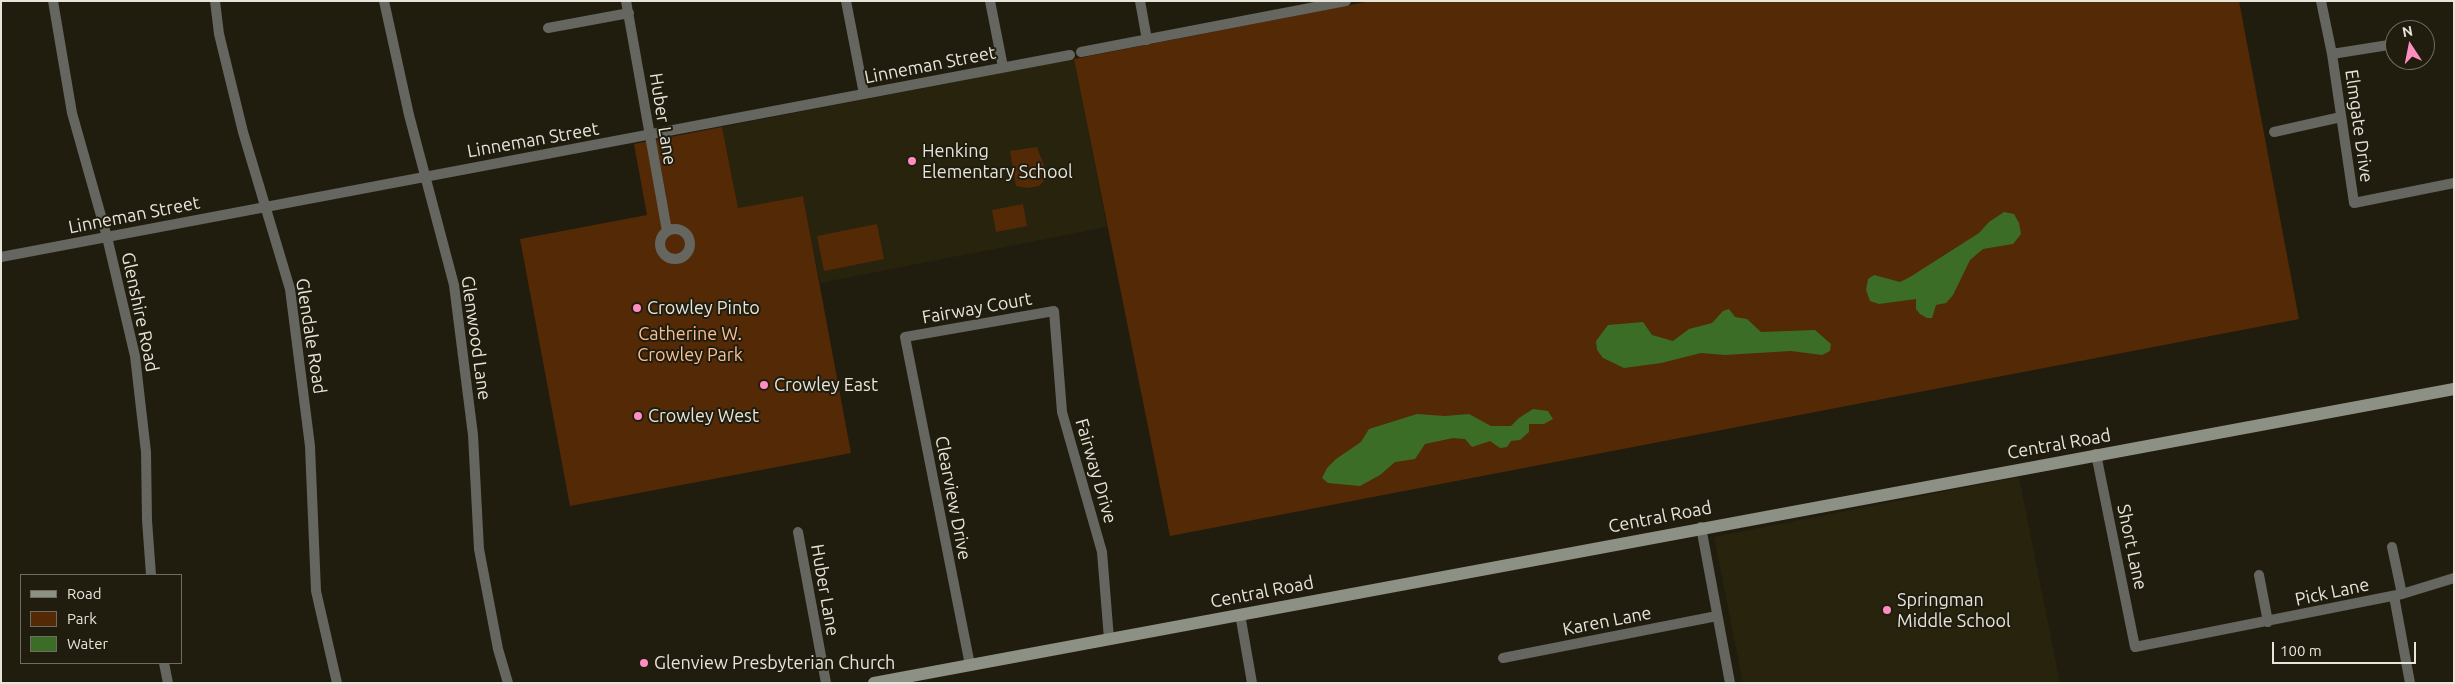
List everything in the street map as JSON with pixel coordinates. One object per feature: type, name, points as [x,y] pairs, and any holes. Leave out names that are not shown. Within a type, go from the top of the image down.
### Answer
[{"type":"main road","name":"Central Road","points":[[874,683],[1701,527],[2454,389]]},
{"type":"street","name":"Glenshire Road","points":[[53,1],[72,112],[107,237],[135,356],[146,452],[146,520],[151,574]]},
{"type":"street","name":"Glendale Road","points":[[215,1],[219,34],[237,105],[290,289],[310,446],[316,591],[337,683]]},
{"type":"street","name":"Glenwood Lane","points":[[384,1],[409,115],[454,285],[473,435],[479,549],[498,649],[508,683]]},
{"type":"street","name":"Huber Lane","points":[[626,1],[666,231]]},
{"type":"street","points":[[846,1],[864,94]]},
{"type":"street","points":[[990,1],[1003,67]]},
{"type":"street","points":[[1140,1],[1147,40]]},
{"type":"street","points":[[1081,52],[1147,40],[1300,6],[1346,1]]},
{"type":"street","name":"Elmgate Drive","points":[[2321,1],[2332,54],[2354,204],[2454,183]]},
{"type":"street","points":[[548,28],[629,13]]},
{"type":"street","name":"Elmgate Drive","points":[[2332,54],[2385,46]]},
{"type":"street","name":"Linneman Street","points":[[1,257],[1070,55]]},
{"type":"street","points":[[2274,132],[2341,117]]},
{"type":"street","name":"Fairway Court","points":[[905,337],[1054,311]]},
{"type":"street","name":"Fairway Drive","points":[[1054,311],[1062,412],[1102,552],[1109,639]]},
{"type":"street","name":"Clearview Drive","points":[[905,337],[970,665]]},
{"type":"street","name":"Short Lane","points":[[2096,454],[2135,647]]},
{"type":"street","points":[[1701,527],[1730,683]]},
{"type":"street","name":"Huber Lane","points":[[798,532],[826,683]]},
{"type":"street","points":[[2392,547],[2410,683]]},
{"type":"street","points":[[2259,575],[2268,622]]},
{"type":"street","name":"Pick Lane","points":[[2135,647],[2398,595],[2454,578]]},
{"type":"street","points":[[1240,614],[1252,683]]},
{"type":"street","name":"Karen Lane","points":[[1503,658],[1717,616]]},
{"type":"street","points":[[164,664],[168,683]]},
{"type":"shaded area","name":"Henking Elementary School","points":[[1074,59],[1107,227],[820,283],[803,196],[738,208],[722,127]]},
{"type":"shaded area","name":"Springman Middle School","points":[[2019,477],[2060,683],[1743,683],[1714,537]]},
{"type":"green space","points":[[1371,1],[2239,1],[2299,319],[1170,536],[1074,59]]},
{"type":"green space","name":"Catherine W. Crowley Park","points":[[722,127],[738,208],[803,196],[851,453],[570,506],[520,239],[647,215],[634,144]]},
{"type":"green space","points":[[1037,147],[1048,176],[1039,186],[1027,188],[1016,186],[1010,151]]},
{"type":"green space","points":[[1023,204],[1027,226],[996,232],[992,210]]},
{"type":"green space","points":[[877,224],[884,259],[824,271],[817,236]]},
{"type":"water","points":[[2004,212],[2014,214],[2019,223],[2021,234],[2013,244],[1983,249],[1970,260],[1953,295],[1946,303],[1936,305],[1932,318],[1927,318],[1920,314],[1916,309],[1916,299],[1879,304],[1870,301],[1866,290],[1868,279],[1874,275],[1900,282],[1979,233],[1989,222]]},
{"type":"water","points":[[1729,309],[1735,317],[1747,319],[1761,332],[1815,330],[1831,344],[1830,351],[1822,355],[1791,351],[1725,355],[1701,353],[1661,363],[1624,368],[1603,358],[1597,350],[1596,341],[1608,325],[1643,322],[1652,335],[1673,341],[1689,329],[1712,323],[1723,311]]},
{"type":"water","points":[[1533,409],[1548,411],[1553,419],[1544,424],[1529,424],[1529,432],[1520,440],[1511,441],[1507,447],[1500,448],[1490,441],[1472,447],[1465,439],[1453,438],[1425,444],[1415,459],[1395,462],[1380,475],[1360,486],[1328,483],[1322,478],[1327,468],[1336,459],[1361,442],[1369,429],[1417,414],[1445,416],[1469,414],[1491,426],[1511,426]]},
{"type":"place","name":"Henking Elementary School","points":[[912,161]]},
{"type":"place","name":"Crowley Pinto","points":[[637,308]]},
{"type":"place","name":"Crowley East","points":[[764,385]]},
{"type":"place","name":"Crowley West","points":[[638,416]]},
{"type":"place","name":"Springman Middle School","points":[[1887,610]]},
{"type":"place","name":"Glenview Presbyterian Church","points":[[644,663]]}]
